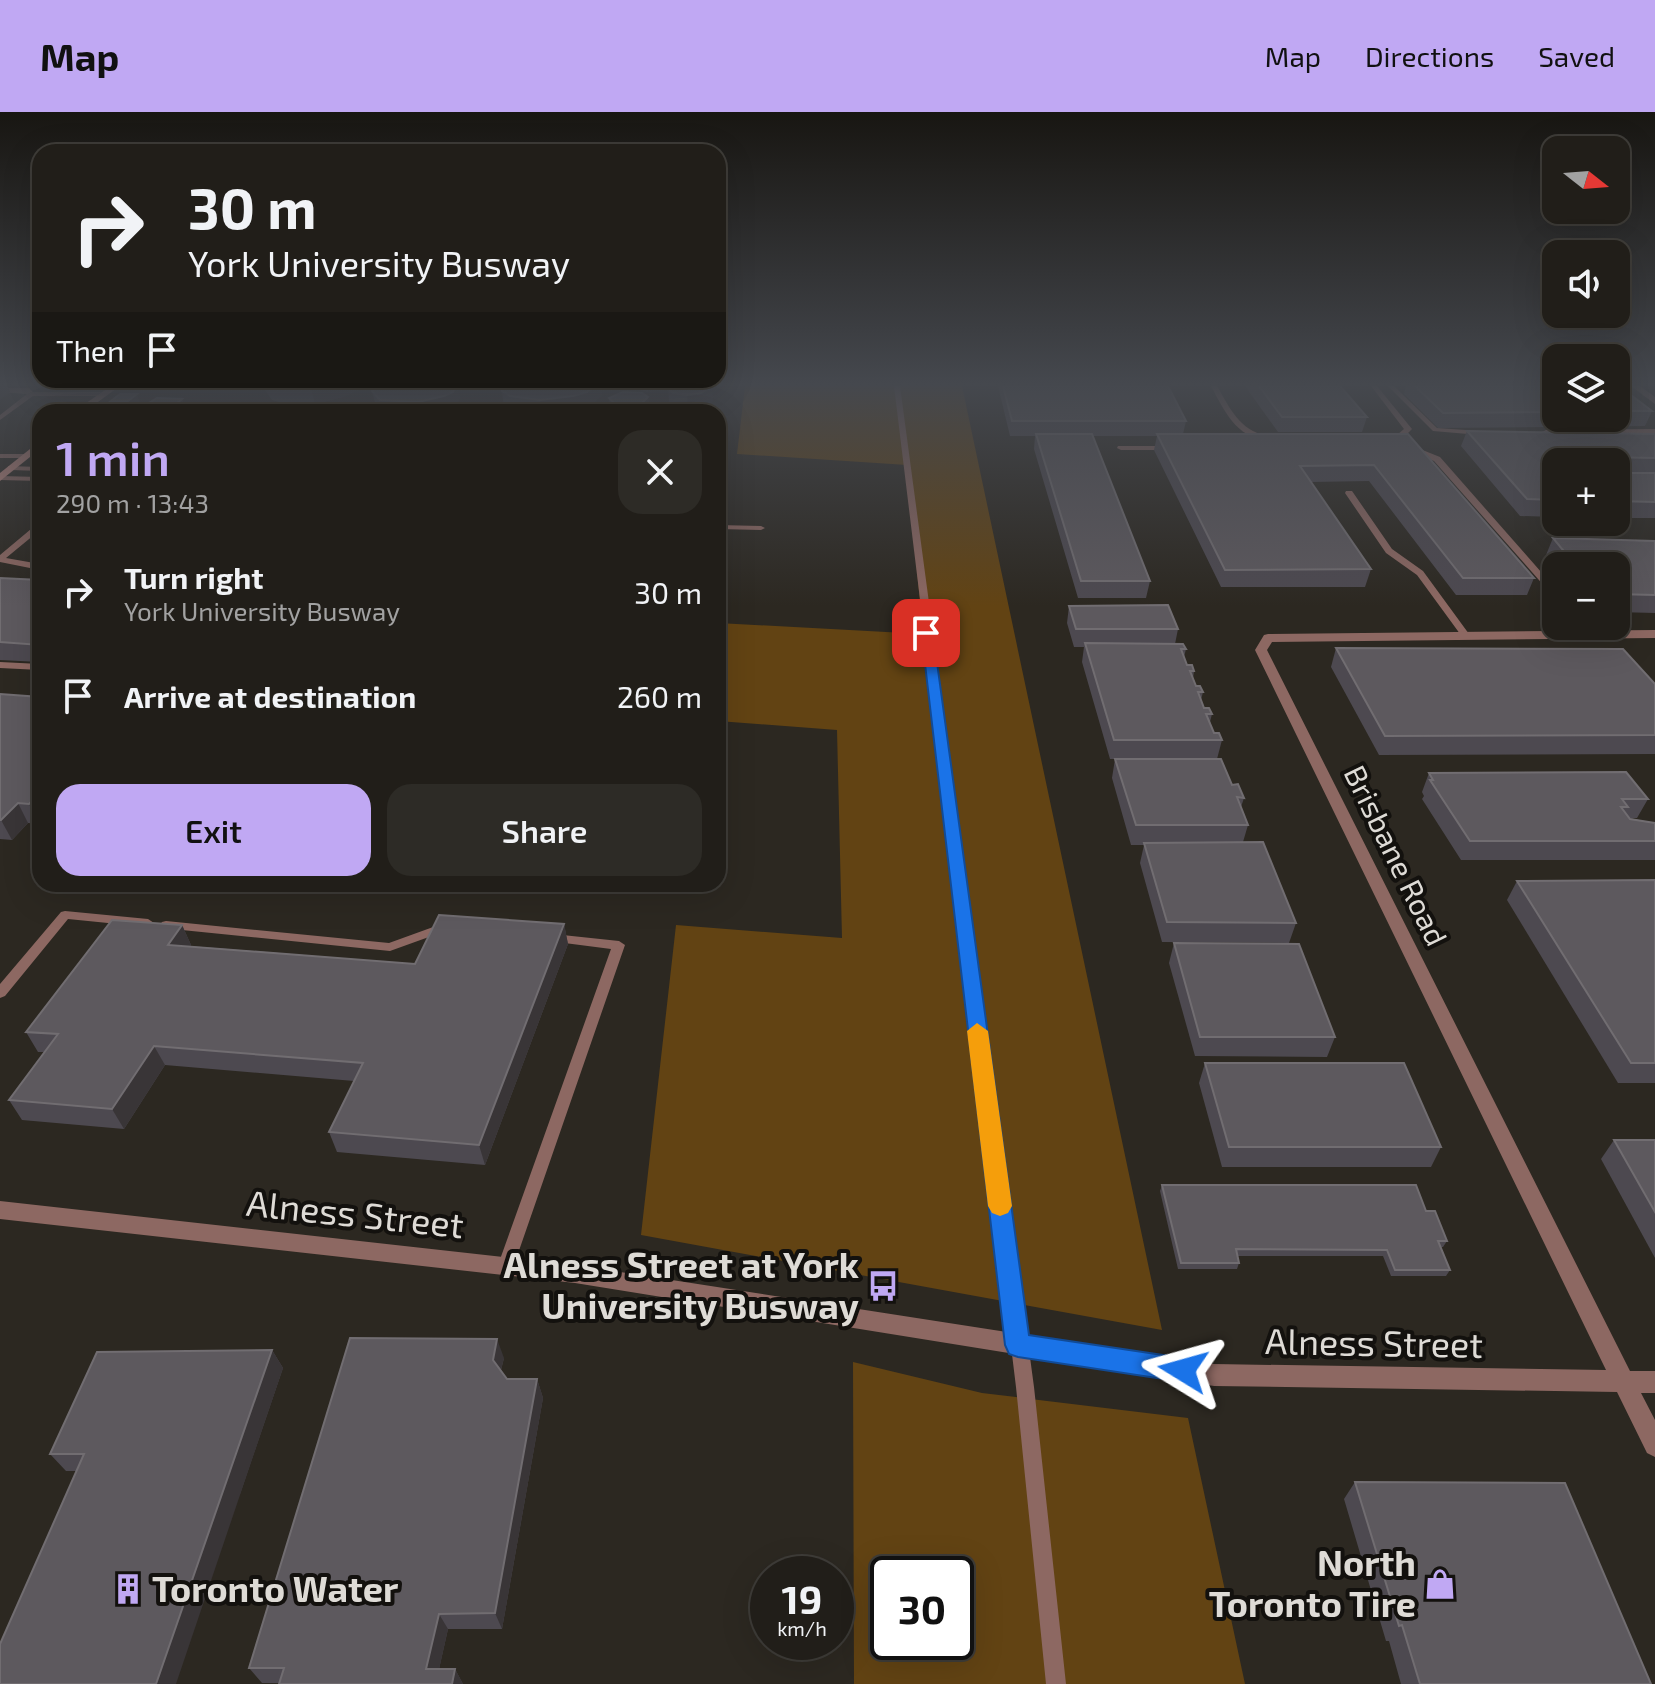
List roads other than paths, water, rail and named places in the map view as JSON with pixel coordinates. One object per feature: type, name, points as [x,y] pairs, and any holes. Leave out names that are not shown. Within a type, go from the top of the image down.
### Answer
[{"type":"main road","points":[[0,478],[22,459]]},
{"type":"street","name":"Brisbane Road","points":[[1542,632],[1268,638],[1261,650],[1655,1445]]},
{"type":"street","name":"Brisbane Road","points":[[1630,632],[1655,634]]},
{"type":"street","name":"Alness Street","points":[[0,1210],[506,1265],[1214,1375],[1655,1382]]},
{"type":"lane","points":[[906,459],[1018,1345],[1056,1684]]},
{"type":"lane","points":[[1437,459],[1542,578]]},
{"type":"lane","points":[[11,468],[32,469]]},
{"type":"lane","points":[[0,478],[32,479]]},
{"type":"lane","points":[[1349,493],[1389,551],[1420,573],[1466,636]]},
{"type":"lane","points":[[726,527],[761,528]]},
{"type":"lane","points":[[2,560],[32,533]]},
{"type":"lane","points":[[2,560],[32,566]]},
{"type":"lane","points":[[0,665],[32,667]]},
{"type":"lane","points":[[0,993],[65,915],[390,947],[445,926],[461,928]]},
{"type":"lane","points":[[506,1265],[619,945],[540,936]]},
{"type":"place","name":"Alness Street at York University Busway","points":[[883,1286]]},
{"type":"place","name":"North Toronto Tire","points":[[1440,1584]]},
{"type":"place","name":"Toronto Water","points":[[128,1589]]}]
